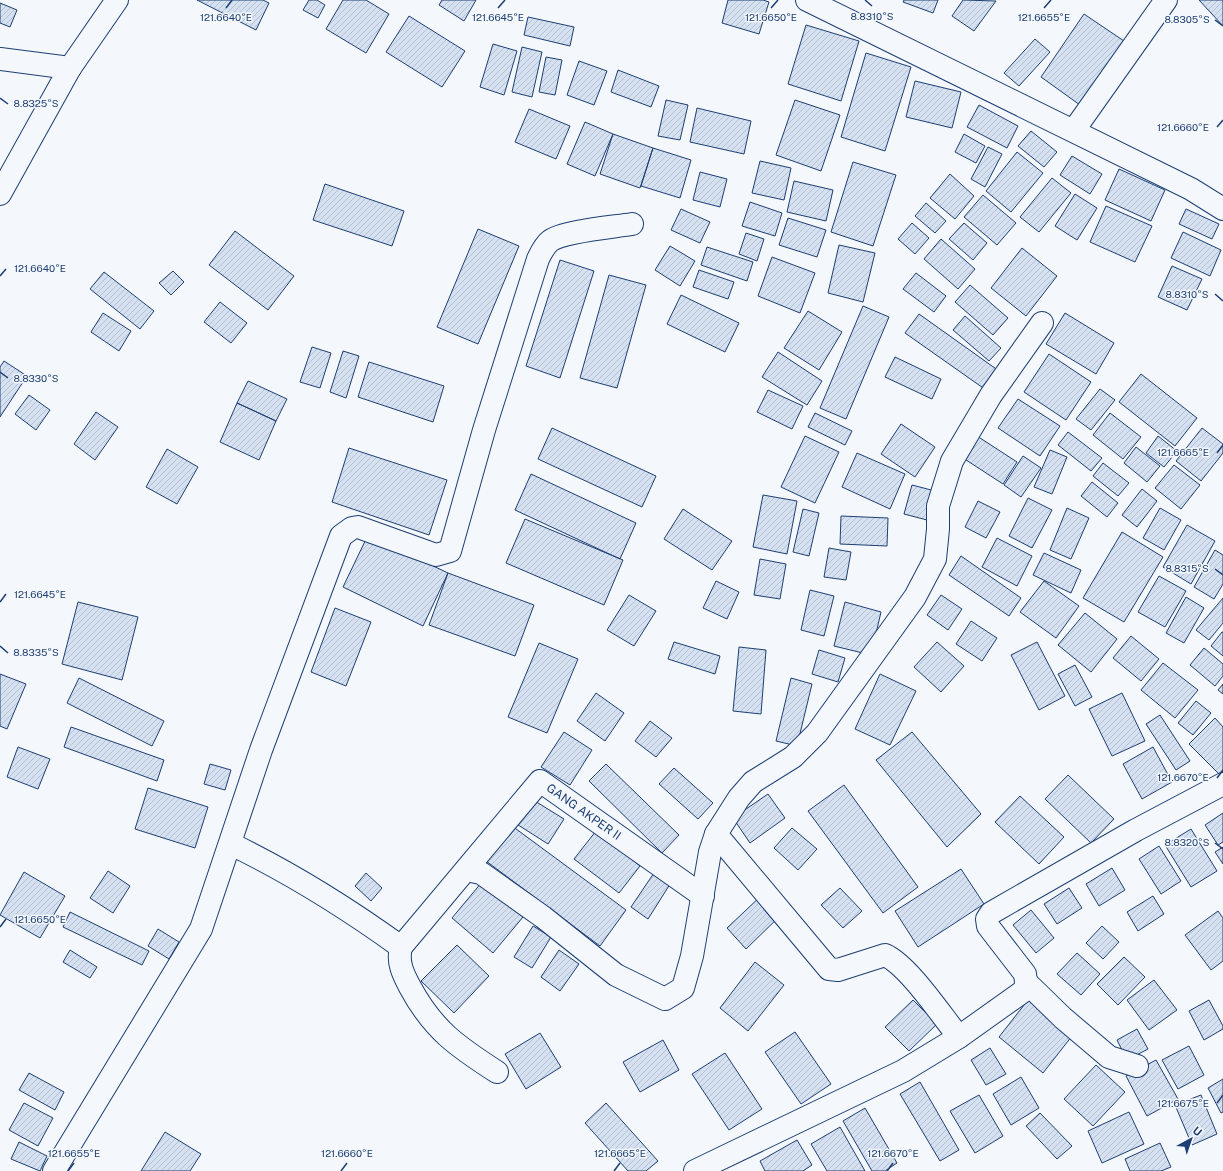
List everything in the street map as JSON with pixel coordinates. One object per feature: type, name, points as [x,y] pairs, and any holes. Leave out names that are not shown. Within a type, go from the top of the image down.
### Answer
[{"type":"street","points":[[0,194],[70,68],[117,0]]},
{"type":"street","points":[[807,0],[1074,130],[1191,189],[1223,209]]},
{"type":"street","points":[[1074,130],[1166,0]]},
{"type":"street","points":[[0,59],[70,68]]},
{"type":"street","points":[[54,1171],[201,929],[262,750],[341,536],[352,528],[358,527],[436,555],[450,551],[484,430],[538,259],[544,248],[551,241],[562,236],[632,224]]},
{"type":"street","points":[[466,870],[481,873],[543,917],[616,975],[665,999],[683,988],[692,956],[710,852],[716,834],[739,798],[753,782],[793,757],[817,733],[915,598],[935,559],[938,529],[938,506],[952,461],[991,395],[1042,323]]},
{"type":"street","name":"GANG AKPER II","points":[[401,947],[540,781],[703,896]]},
{"type":"street","points":[[695,1171],[903,1071],[959,1037],[1025,990],[1026,982],[1024,974],[988,926],[987,919],[991,913],[1136,830],[1223,784]]},
{"type":"street","points":[[716,834],[825,966],[833,971],[885,955],[892,958],[906,970],[959,1037]]},
{"type":"street","points":[[231,844],[276,866],[328,896],[401,947],[401,970],[419,1004],[436,1027],[464,1051],[497,1072]]},
{"type":"street","points":[[1026,982],[1063,1018],[1109,1057],[1137,1066]]},
{"type":"building","points":[[197,0],[263,0],[269,3],[256,30]]},
{"type":"building","points":[[309,0],[317,0],[325,5],[318,18],[303,10]]},
{"type":"building","points":[[343,0],[366,0],[389,14],[366,53],[326,29]]},
{"type":"building","points":[[442,0],[476,0],[464,21],[439,5]]},
{"type":"building","points":[[728,0],[763,0],[769,2],[759,34],[722,23]]},
{"type":"building","points":[[904,0],[938,0],[933,13],[903,2]]},
{"type":"building","points":[[963,0],[996,1],[974,31],[952,16]]},
{"type":"building","points":[[1199,0],[1223,0],[1223,26]]},
{"type":"building","points":[[0,3],[17,10],[10,27],[0,23]]},
{"type":"building","points":[[1084,14],[1124,41],[1080,105],[1041,77]]},
{"type":"building","points":[[409,16],[465,51],[442,87],[386,52]]},
{"type":"building","points":[[528,17],[574,27],[570,46],[524,35]]},
{"type":"building","points":[[806,25],[859,41],[841,101],[788,84]]},
{"type":"building","points":[[1035,39],[1050,52],[1019,86],[1004,73]]},
{"type":"building","points":[[493,44],[517,51],[504,95],[480,87]]},
{"type":"building","points":[[522,47],[542,52],[532,97],[512,92]]},
{"type":"building","points":[[866,53],[911,67],[885,151],[841,137]]},
{"type":"building","points":[[546,57],[562,60],[555,95],[539,92]]},
{"type":"building","points":[[579,61],[607,71],[594,105],[567,95]]},
{"type":"building","points":[[618,70],[659,86],[651,107],[611,92]]},
{"type":"building","points":[[915,81],[961,92],[952,128],[906,117]]},
{"type":"building","points":[[666,100],[688,105],[680,140],[658,136]]},
{"type":"building","points":[[795,100],[840,115],[821,171],[776,155]]},
{"type":"building","points":[[979,105],[1018,126],[1007,148],[967,127]]},
{"type":"building","points":[[697,108],[751,121],[744,154],[690,142]]},
{"type":"building","points":[[529,109],[570,126],[556,159],[515,142]]},
{"type":"building","points":[[585,122],[613,134],[595,176],[567,164]]},
{"type":"building","points":[[1031,131],[1057,152],[1044,167],[1018,146]]},
{"type":"building","points":[[613,134],[653,148],[640,188],[600,174]]},
{"type":"building","points":[[964,134],[985,146],[976,163],[955,152]]},
{"type":"building","points":[[988,147],[1002,154],[985,187],[971,179]]},
{"type":"building","points":[[653,148],[691,160],[680,198],[641,186]]},
{"type":"building","points":[[1017,152],[1043,173],[1011,212],[986,191]]},
{"type":"building","points":[[1072,156],[1102,174],[1090,194],[1060,175]]},
{"type":"building","points":[[760,161],[791,168],[784,200],[752,193]]},
{"type":"building","points":[[853,162],[896,175],[873,246],[831,232]]},
{"type":"building","points":[[1119,169],[1165,190],[1151,221],[1105,200]]},
{"type":"building","points":[[700,172],[727,179],[720,207],[693,200]]},
{"type":"building","points":[[950,174],[974,196],[955,219],[930,198]]},
{"type":"building","points":[[1052,178],[1071,193],[1039,232],[1020,217]]},
{"type":"building","points":[[794,181],[833,190],[826,221],[787,212]]},
{"type":"building","points":[[325,184],[404,211],[392,246],[313,220]]},
{"type":"building","points":[[1075,194],[1097,208],[1077,240],[1055,226]]},
{"type":"building","points":[[983,195],[1016,223],[997,245],[964,217]]},
{"type":"building","points":[[750,202],[782,213],[775,236],[742,226]]},
{"type":"building","points":[[926,203],[946,221],[935,233],[915,216]]},
{"type":"building","points":[[1106,206],[1152,226],[1135,262],[1090,242]]},
{"type":"building","points":[[681,209],[710,222],[700,243],[671,230]]},
{"type":"building","points":[[1186,209],[1219,224],[1212,239],[1179,224]]},
{"type":"building","points":[[788,218],[826,230],[817,257],[779,245]]},
{"type":"building","points":[[912,223],[929,238],[915,254],[898,239]]},
{"type":"building","points":[[964,223],[987,243],[973,260],[949,239]]},
{"type":"building","points":[[478,229],[519,246],[478,344],[437,327]]},
{"type":"building","points":[[235,231],[294,276],[268,310],[209,265]]},
{"type":"building","points":[[1183,232],[1221,250],[1210,276],[1171,258]]},
{"type":"building","points":[[746,233],[764,239],[757,261],[739,254]]},
{"type":"building","points":[[941,239],[975,269],[958,289],[924,259]]},
{"type":"building","points":[[839,245],[875,253],[863,302],[828,293]]},
{"type":"building","points":[[670,246],[695,261],[680,286],[655,270]]},
{"type":"building","points":[[707,247],[753,262],[747,281],[701,265]]},
{"type":"building","points":[[1022,248],[1057,276],[1026,316],[991,288]]},
{"type":"building","points":[[772,257],[815,273],[800,313],[758,296]]},
{"type":"building","points":[[560,260],[594,271],[560,378],[526,366]]},
{"type":"building","points":[[1172,266],[1202,279],[1187,310],[1158,297]]},
{"type":"building","points":[[699,270],[734,282],[728,299],[693,287]]},
{"type":"building","points":[[173,271],[184,282],[171,295],[159,283]]},
{"type":"building","points":[[104,272],[154,311],[140,329],[90,289]]},
{"type":"building","points":[[916,273],[946,296],[934,312],[903,289]]},
{"type":"building","points":[[609,275],[646,285],[617,388],[580,378]]},
{"type":"building","points":[[970,285],[1008,318],[993,335],[955,302]]},
{"type":"building","points":[[681,295],[739,323],[725,352],[667,324]]},
{"type":"building","points":[[220,302],[247,323],[231,343],[204,322]]},
{"type":"building","points":[[863,306],[889,317],[846,419],[820,408]]},
{"type":"building","points":[[808,311],[842,332],[819,370],[784,348]]},
{"type":"building","points":[[103,313],[131,331],[119,351],[91,332]]},
{"type":"building","points":[[1065,313],[1114,343],[1096,374],[1046,344]]},
{"type":"building","points":[[919,314],[999,371],[986,390],[905,333]]},
{"type":"building","points":[[965,316],[1001,348],[989,361],[953,330]]},
{"type":"building","points":[[312,347],[331,353],[320,388],[300,382]]},
{"type":"building","points":[[343,351],[359,356],[346,398],[330,392]]},
{"type":"building","points":[[778,352],[822,381],[807,405],[762,377]]},
{"type":"building","points":[[1049,354],[1091,382],[1066,420],[1024,392]]},
{"type":"building","points":[[895,357],[941,379],[932,399],[885,377]]},
{"type":"building","points":[[4,361],[27,376],[0,417],[0,367]]},
{"type":"building","points":[[369,362],[444,386],[433,422],[358,397]]},
{"type":"building","points":[[1141,374],[1197,418],[1175,446],[1119,402]]},
{"type":"building","points":[[248,381],[287,399],[276,421],[237,403]]},
{"type":"building","points":[[1100,389],[1115,400],[1091,430],[1076,419]]},
{"type":"building","points":[[768,390],[803,406],[792,429],[757,412]]},
{"type":"building","points":[[29,395],[50,410],[36,430],[15,414]]},
{"type":"building","points":[[1018,399],[1060,426],[1040,456],[998,428]]},
{"type":"building","points":[[237,403],[276,421],[259,460],[220,442]]},
{"type":"building","points":[[96,412],[118,427],[95,460],[74,444]]},
{"type":"building","points":[[815,413],[852,431],[845,445],[808,427]]},
{"type":"building","points":[[1110,413],[1141,437],[1123,459],[1093,435]]},
{"type":"building","points":[[901,424],[935,447],[915,477],[881,454]]},
{"type":"building","points":[[552,428],[656,476],[642,507],[538,459]]},
{"type":"building","points":[[1202,428],[1223,444],[1223,453],[1201,481],[1176,461]]},
{"type":"building","points":[[1068,432],[1102,458],[1091,471],[1058,445]]},
{"type":"building","points":[[805,436],[839,452],[815,503],[781,487]]},
{"type":"building","points":[[977,436],[1017,462],[1003,484],[963,458]]},
{"type":"building","points":[[1158,436],[1177,451],[1164,467],[1146,453]]},
{"type":"building","points":[[1136,447],[1160,466],[1147,482],[1124,463]]},
{"type":"building","points":[[349,448],[447,480],[429,535],[332,502]]},
{"type":"building","points":[[167,449],[198,467],[177,504],[146,487]]},
{"type":"building","points":[[1050,450],[1067,457],[1052,494],[1034,487]]},
{"type":"building","points":[[857,453],[905,474],[890,509],[842,487]]},
{"type":"building","points":[[1023,456],[1041,468],[1021,497],[1004,485]]},
{"type":"building","points":[[1103,463],[1129,483],[1118,496],[1093,476]]},
{"type":"building","points":[[1174,465],[1200,485],[1181,509],[1155,488]]},
{"type":"building","points":[[531,474],[636,523],[620,559],[515,510]]},
{"type":"building","points":[[1092,482],[1118,503],[1107,517],[1081,496]]},
{"type":"building","points":[[912,485],[935,491],[927,520],[904,514]]},
{"type":"building","points":[[1142,489],[1157,501],[1137,527],[1122,515]]},
{"type":"building","points":[[763,495],[797,501],[787,554],[753,547]]},
{"type":"building","points":[[1028,498],[1052,510],[1032,548],[1009,536]]},
{"type":"building","points":[[978,501],[1000,512],[986,538],[965,527]]},
{"type":"building","points":[[1067,508],[1089,518],[1071,559],[1050,550]]},
{"type":"building","points":[[1160,508],[1181,520],[1164,550],[1143,538]]},
{"type":"building","points":[[683,509],[732,541],[712,570],[664,539]]},
{"type":"building","points":[[803,509],[819,513],[809,556],[793,552]]},
{"type":"building","points":[[841,516],[888,518],[887,546],[840,544]]},
{"type":"building","points":[[525,519],[623,560],[604,605],[506,563]]},
{"type":"building","points":[[1187,525],[1215,541],[1191,584],[1163,567]]},
{"type":"building","points":[[1122,532],[1163,557],[1124,622],[1083,598]]},
{"type":"building","points":[[368,535],[448,573],[423,626],[343,587]]},
{"type":"building","points":[[997,538],[1032,556],[1017,586],[982,567]]},
{"type":"building","points":[[829,548],[851,552],[846,580],[824,577]]},
{"type":"building","points":[[1215,550],[1223,555],[1223,584],[1214,599],[1194,587]]},
{"type":"building","points":[[1044,553],[1081,570],[1071,593],[1033,575]]},
{"type":"building","points":[[961,556],[1021,598],[1009,616],[949,575]]},
{"type":"building","points":[[760,559],[786,564],[780,599],[754,595]]},
{"type":"building","points":[[448,573],[534,605],[515,656],[429,625]]},
{"type":"building","points":[[1159,576],[1186,591],[1165,627],[1138,612]]},
{"type":"building","points":[[716,581],[739,592],[727,619],[703,608]]},
{"type":"building","points":[[1044,581],[1079,606],[1056,638],[1020,612]]},
{"type":"building","points":[[810,590],[834,596],[824,636],[801,630]]},
{"type":"building","points":[[629,595],[656,611],[634,646],[607,630]]},
{"type":"building","points":[[941,595],[962,609],[948,630],[927,615]]},
{"type":"building","points":[[1186,597],[1204,608],[1184,643],[1166,633]]},
{"type":"building","points":[[1223,598],[1223,623],[1209,640],[1196,630]]},
{"type":"building","points":[[78,602],[138,617],[122,680],[62,664]]},
{"type":"building","points":[[845,602],[881,612],[871,655],[834,646]]},
{"type":"building","points":[[335,608],[371,622],[346,686],[311,672]]},
{"type":"building","points":[[1085,613],[1117,639],[1091,672],[1058,645]]},
{"type":"building","points":[[971,621],[997,638],[982,661],[956,644]]},
{"type":"building","points":[[1223,632],[1223,656],[1211,646]]},
{"type":"building","points":[[1131,636],[1159,659],[1141,681],[1113,658]]},
{"type":"building","points":[[674,642],[720,656],[715,674],[668,659]]},
{"type":"building","points":[[937,642],[964,666],[941,692],[914,667]]},
{"type":"building","points":[[1037,642],[1065,696],[1039,710],[1011,655]]},
{"type":"building","points":[[539,643],[578,659],[547,733],[508,717]]},
{"type":"building","points":[[739,647],[766,650],[761,714],[733,711]]},
{"type":"building","points":[[1204,648],[1223,664],[1223,676],[1215,686],[1190,665]]},
{"type":"building","points":[[819,650],[845,658],[838,682],[812,674]]},
{"type":"building","points":[[1163,663],[1198,690],[1175,718],[1141,690]]},
{"type":"building","points":[[1075,665],[1092,697],[1075,706],[1058,674]]},
{"type":"building","points":[[0,674],[26,684],[7,729],[0,726]]},
{"type":"building","points":[[880,674],[916,691],[890,745],[855,729]]},
{"type":"building","points":[[79,678],[164,721],[152,746],[67,703]]},
{"type":"building","points":[[791,678],[812,684],[797,746],[776,741]]},
{"type":"building","points":[[1223,684],[1223,694],[1218,690]]},
{"type":"building","points":[[596,693],[624,713],[605,741],[577,721]]},
{"type":"building","points":[[1122,693],[1145,741],[1112,756],[1089,709]]},
{"type":"building","points":[[1196,701],[1211,713],[1193,735],[1178,723]]},
{"type":"building","points":[[1160,715],[1190,761],[1176,770],[1146,724]]},
{"type":"building","points":[[1215,718],[1223,727],[1223,771],[1219,774],[1189,744]]},
{"type":"building","points":[[650,721],[672,738],[656,757],[635,741]]},
{"type":"building","points":[[71,727],[164,760],[157,781],[64,747]]},
{"type":"building","points":[[564,732],[592,750],[570,785],[541,767]]},
{"type":"building","points":[[912,732],[981,814],[947,847],[876,760]]},
{"type":"building","points":[[18,747],[50,759],[38,789],[7,777]]},
{"type":"building","points":[[1153,747],[1172,782],[1142,799],[1123,764]]},
{"type":"building","points":[[210,764],[231,770],[225,790],[204,784]]},
{"type":"building","points":[[606,764],[679,835],[662,853],[589,781]]},
{"type":"building","points":[[674,768],[713,803],[698,819],[659,784]]},
{"type":"building","points":[[1068,775],[1114,819],[1091,843],[1045,799]]},
{"type":"building","points":[[844,785],[918,887],[883,913],[808,811]]},
{"type":"building","points":[[148,788],[208,807],[195,848],[135,829]]},
{"type":"building","points":[[768,794],[785,818],[750,843],[733,818]]},
{"type":"building","points":[[1020,796],[1064,837],[1039,864],[995,822]]},
{"type":"building","points":[[530,798],[564,819],[548,844],[515,823]]},
{"type":"building","points":[[1223,813],[1223,842],[1218,845],[1205,825]]},
{"type":"building","points":[[508,823],[626,910],[600,946],[482,858]]},
{"type":"building","points":[[792,828],[817,849],[798,870],[774,848]]},
{"type":"building","points":[[1191,829],[1217,871],[1191,887],[1165,845]]},
{"type":"building","points":[[596,831],[640,866],[619,893],[574,859]]},
{"type":"building","points":[[1159,846],[1181,881],[1161,894],[1139,859]]},
{"type":"building","points":[[1223,847],[1223,864],[1215,852]]},
{"type":"building","points":[[1112,868],[1125,890],[1099,906],[1086,884]]},
{"type":"building","points":[[961,869],[984,904],[918,947],[895,911]]},
{"type":"building","points":[[656,870],[672,881],[648,919],[631,907]]},
{"type":"building","points":[[108,871],[130,886],[113,913],[90,898]]},
{"type":"building","points":[[24,872],[65,896],[40,938],[0,915]]},
{"type":"building","points":[[366,873],[382,888],[371,901],[355,886]]},
{"type":"building","points":[[482,882],[523,917],[493,953],[452,918]]},
{"type":"building","points":[[840,888],[862,911],[843,928],[821,905]]},
{"type":"building","points":[[1069,888],[1082,908],[1057,924],[1044,904]]},
{"type":"building","points":[[762,895],[781,915],[746,949],[727,928]]},
{"type":"building","points":[[1153,896],[1164,914],[1138,931],[1127,912]]},
{"type":"building","points":[[1031,910],[1054,938],[1036,953],[1013,925]]},
{"type":"building","points":[[1218,911],[1223,918],[1223,961],[1211,970],[1185,935]]},
{"type":"building","points":[[70,912],[149,951],[142,965],[63,927]]},
{"type":"building","points":[[533,926],[551,937],[532,968],[514,957]]},
{"type":"building","points":[[1102,926],[1119,942],[1103,959],[1086,943]]},
{"type":"building","points":[[158,929],[179,942],[169,959],[148,946]]},
{"type":"building","points":[[457,945],[489,976],[454,1013],[421,981]]},
{"type":"building","points":[[70,950],[97,967],[90,978],[63,962]]},
{"type":"building","points":[[559,950],[579,964],[560,991],[541,977]]},
{"type":"building","points":[[1077,953],[1100,974],[1081,995],[1057,974]]},
{"type":"building","points":[[1124,957],[1145,977],[1118,1005],[1097,984]]},
{"type":"building","points":[[755,962],[784,985],[748,1031],[720,1008]]},
{"type":"building","points":[[1154,980],[1177,1010],[1149,1030],[1127,1000]]},
{"type":"building","points":[[913,1000],[937,1024],[909,1051],[885,1027]]},
{"type":"building","points":[[1028,1000],[1072,1036],[1043,1073],[999,1037]]},
{"type":"building","points":[[1209,1000],[1223,1026],[1223,1029],[1204,1040],[1189,1011]]},
{"type":"building","points":[[1137,1029],[1148,1049],[1127,1060],[1117,1040]]},
{"type":"building","points":[[795,1032],[831,1084],[801,1104],[765,1052]]},
{"type":"building","points":[[540,1033],[561,1067],[526,1089],[505,1054]]},
{"type":"building","points":[[663,1040],[679,1070],[640,1092],[623,1062]]},
{"type":"building","points":[[1189,1046],[1204,1075],[1178,1089],[1162,1060]]},
{"type":"building","points":[[990,1048],[1006,1074],[986,1085],[971,1060]]},
{"type":"building","points":[[725,1053],[762,1109],[729,1130],[692,1074]]},
{"type":"building","points":[[1156,1060],[1178,1099],[1147,1116],[1126,1076]]},
{"type":"building","points":[[1096,1065],[1125,1092],[1093,1126],[1064,1099]]},
{"type":"building","points":[[29,1073],[64,1092],[55,1110],[19,1090]]},
{"type":"building","points":[[1021,1077],[1039,1108],[1011,1125],[993,1094]]},
{"type":"building","points":[[1223,1079],[1223,1112],[1221,1113],[1208,1088]]},
{"type":"building","points":[[920,1082],[959,1150],[940,1161],[900,1094]]},
{"type":"building","points":[[979,1095],[1003,1136],[975,1153],[950,1111]]},
{"type":"building","points":[[1201,1095],[1217,1134],[1192,1145],[1175,1105]]},
{"type":"building","points":[[24,1103],[53,1118],[38,1146],[9,1130]]},
{"type":"building","points":[[606,1103],[658,1161],[646,1171],[628,1171],[585,1123]]},
{"type":"building","points":[[865,1108],[897,1163],[885,1171],[872,1171],[843,1121]]},
{"type":"building","points":[[1129,1112],[1144,1144],[1102,1163],[1088,1131]]},
{"type":"building","points":[[1040,1113],[1072,1146],[1057,1159],[1026,1126]]},
{"type":"building","points":[[840,1127],[865,1171],[827,1171],[811,1144]]},
{"type":"building","points":[[165,1132],[201,1154],[190,1171],[141,1171]]},
{"type":"building","points":[[797,1140],[812,1165],[803,1171],[765,1171],[760,1161]]},
{"type":"building","points":[[19,1142],[47,1156],[40,1171],[11,1159]]},
{"type":"building","points":[[1160,1143],[1171,1167],[1161,1171],[1130,1171],[1125,1159]]}]
